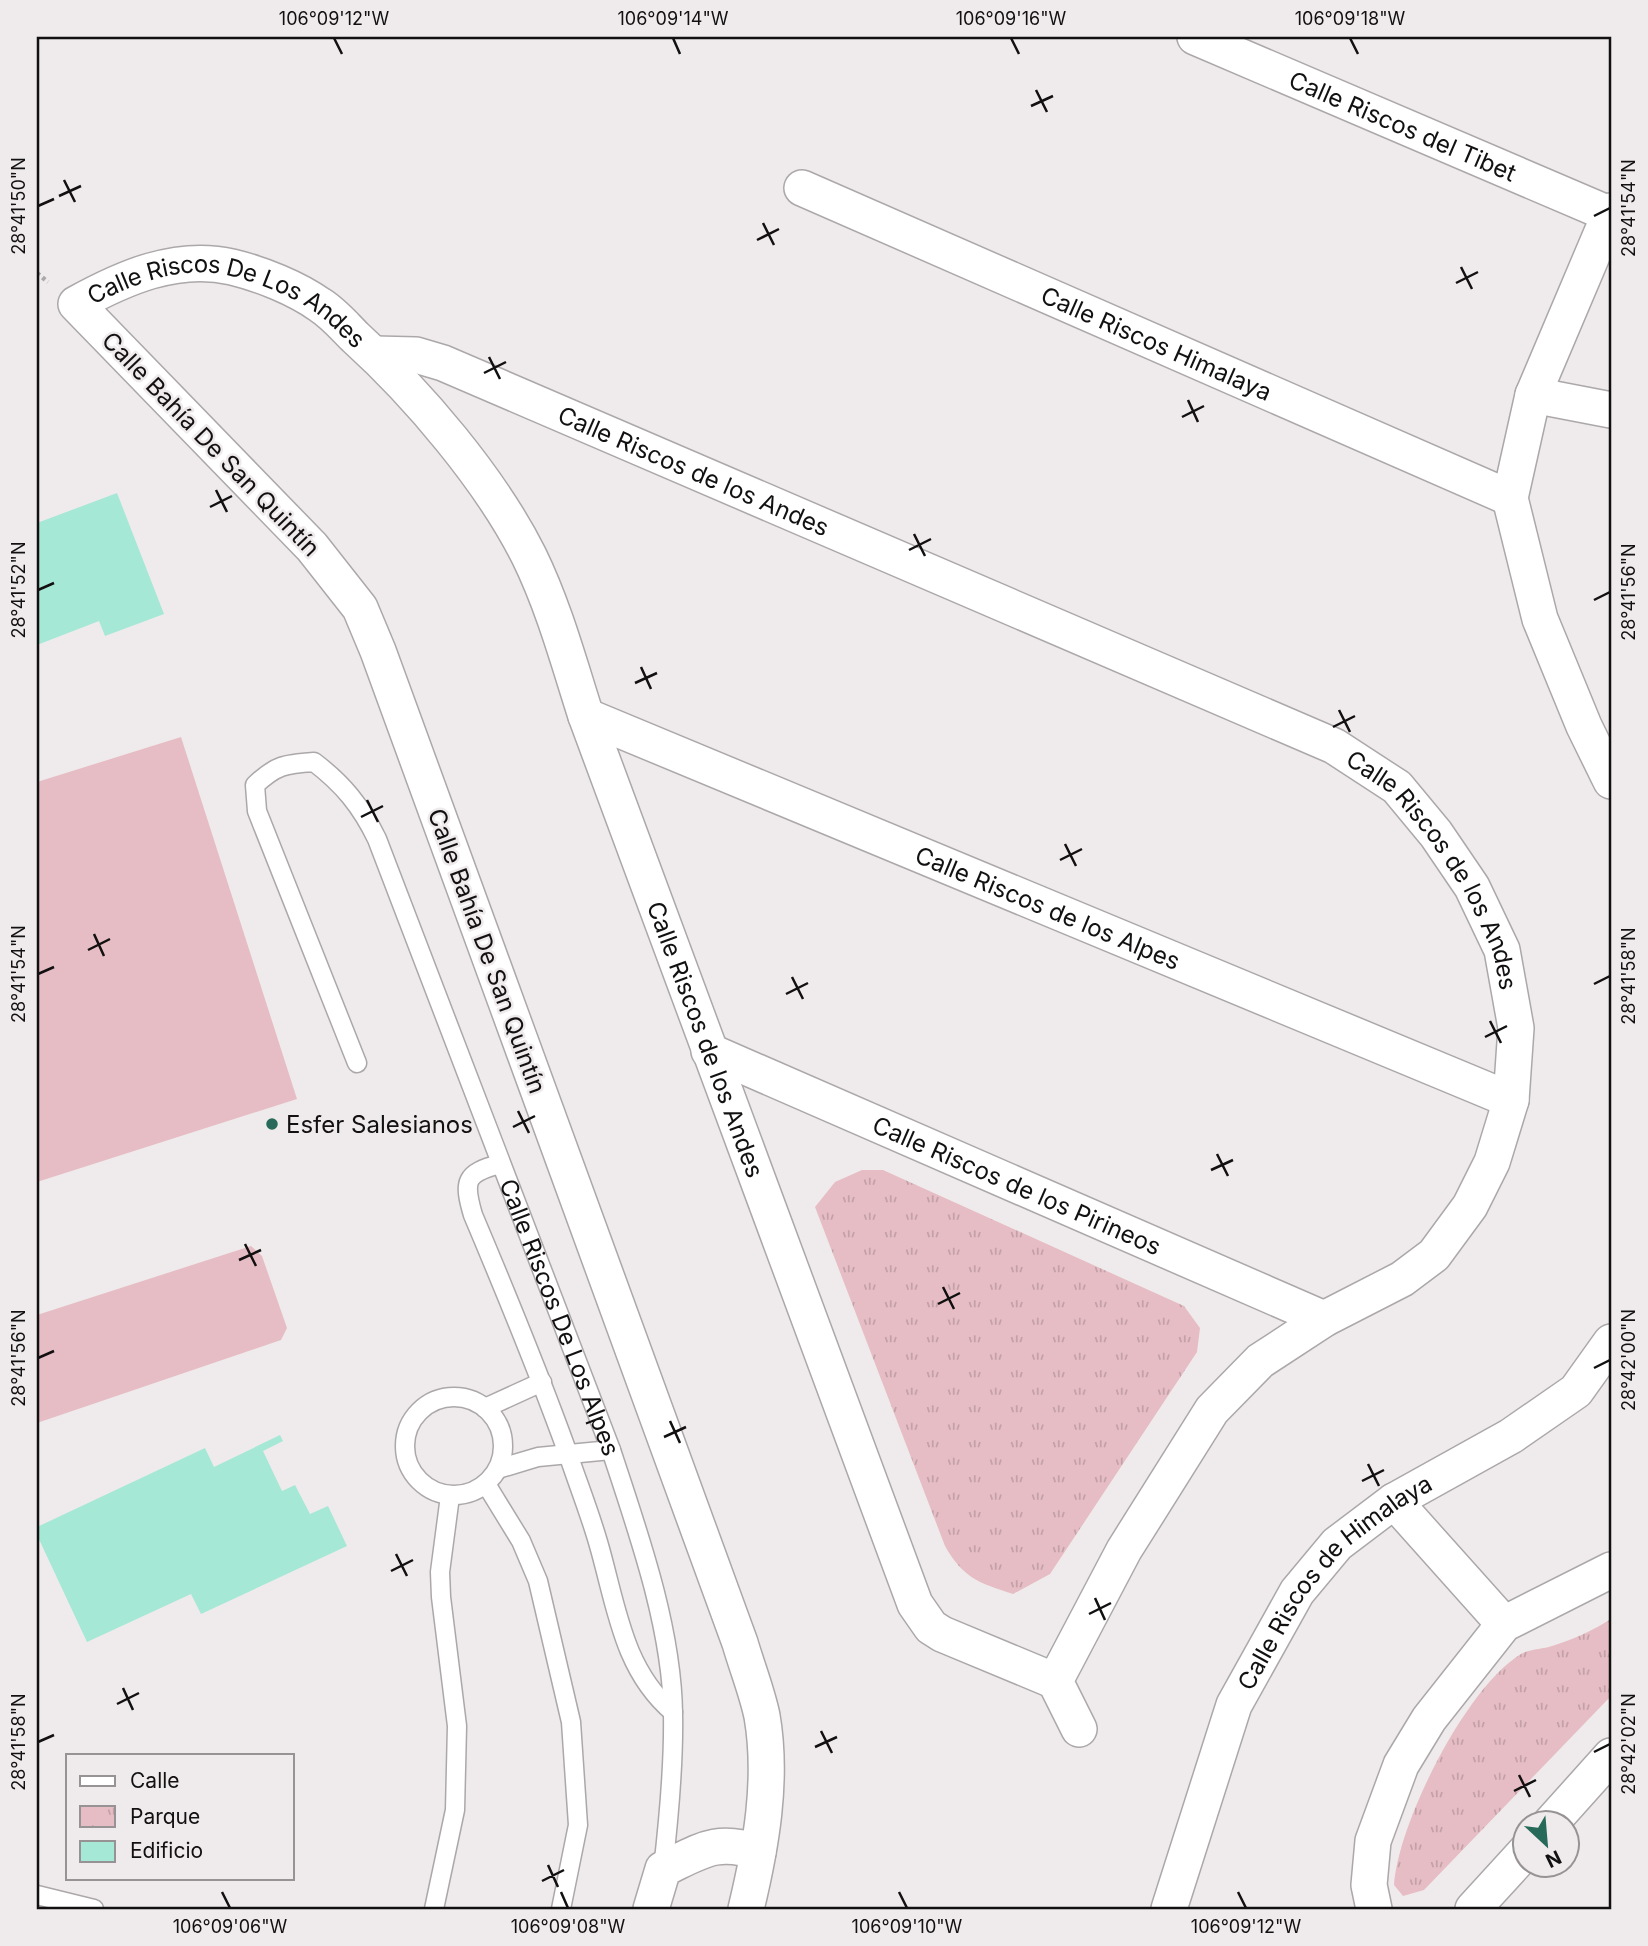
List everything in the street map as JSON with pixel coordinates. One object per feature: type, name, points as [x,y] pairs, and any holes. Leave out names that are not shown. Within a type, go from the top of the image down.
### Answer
[{"type":"street","name":"Calle Riscos del Tibet","points":[[1195,37],[1610,212]]},
{"type":"street","name":"Calle Riscos Himalaya","points":[[802,188],[1510,498]]},
{"type":"street","points":[[1610,212],[1533,395],[1510,498],[1540,619],[1584,726],[1611,781]]},
{"type":"street","name":"Calle Riscos De Los Andes","points":[[76,304],[118,280],[160,268],[198,264],[232,267],[279,284],[320,304],[374,354]]},
{"type":"street","name":"Calle Bahía De San Quintín","points":[[76,304],[267,499],[320,557],[360,608],[740,1643],[762,1715],[767,1771],[758,1852]]},
{"type":"street","name":"Calle Riscos de los Andes","points":[[374,354],[416,355],[443,363],[1334,746],[1397,787],[1436,834],[1472,887],[1502,950],[1516,1028],[1511,1100],[1492,1161],[1470,1206],[1434,1255],[1402,1279],[1324,1320],[1260,1361],[1212,1410],[1124,1550],[1055,1681],[943,1634],[932,1627],[919,1610],[586,716],[544,588],[506,514],[409,389],[374,354]]},
{"type":"street","points":[[1533,395],[1611,410]]},
{"type":"street","name":"Calle Riscos de los Alpes","points":[[586,716],[1511,1100]]},
{"type":"street","name":"Calle Riscos de los Pirineos","points":[[709,1051],[1324,1320]]},
{"type":"street","name":"Calle Riscos de Himalaya","points":[[1169,1909],[1234,1705],[1297,1592],[1337,1544],[1394,1501],[1538,1420],[1576,1391],[1603,1358],[1611,1342]]},
{"type":"street","points":[[1394,1501],[1504,1624]]},
{"type":"street","points":[[1374,1909],[1369,1885],[1373,1841],[1401,1765],[1429,1719],[1504,1624],[1611,1570]]},
{"type":"street","points":[[1055,1681],[1079,1729]]},
{"type":"street","points":[[1563,1810],[1611,1756]]},
{"type":"street","points":[[663,1869],[717,1846],[729,1844],[758,1852],[746,1909]]},
{"type":"street","points":[[1473,1909],[1512,1866]]},
{"type":"street","name":"Calle Riscos De Los Alpes","points":[[651,1909],[663,1869]]},
{"type":"lane","name":"Calle Riscos De Los Alpes","points":[[357,1063],[268,843],[254,794],[255,785],[272,769],[314,762],[345,788],[362,808],[377,839],[611,1450],[642,1547],[668,1664],[673,1713],[670,1809],[663,1869]]},
{"type":"lane","points":[[500,1164],[477,1170],[468,1180],[467,1196],[568,1454],[597,1539],[629,1652],[652,1695],[673,1713]]},
{"type":"lane","points":[[485,1408],[542,1382]]},
{"type":"lane","points":[[454,1396],[470,1399],[485,1408],[496,1420],[503,1436],[503,1452],[498,1469],[486,1484],[475,1491],[450,1496],[434,1491],[419,1482],[410,1469],[405,1453],[405,1436],[411,1421],[423,1408],[437,1400],[454,1396]]},
{"type":"lane","points":[[498,1469],[538,1457],[611,1450]]},
{"type":"lane","points":[[486,1484],[521,1541],[538,1581],[571,1722],[578,1825],[561,1909]]},
{"type":"lane","points":[[434,1909],[455,1810],[457,1726],[440,1572],[450,1496]]},
{"type":"lane","points":[[37,1895],[94,1909]]},
{"type":"green space","points":[[181,737],[297,1099],[37,1182],[37,782]]},
{"type":"green space","points":[[862,1170],[883,1170],[1184,1306],[1200,1328],[1197,1352],[1050,1574],[1013,1594],[973,1578],[958,1565],[945,1546],[815,1207],[835,1182]]},
{"type":"green space","points":[[251,1246],[262,1256],[287,1328],[281,1340],[37,1423],[37,1315]]},
{"type":"green space","points":[[1611,1619],[1611,1696],[1424,1890],[1403,1896],[1394,1885],[1398,1859],[1408,1827],[1438,1759],[1479,1695],[1500,1671],[1521,1654],[1567,1641]]},
{"type":"building","points":[[117,493],[164,614],[105,636],[99,621],[37,645],[37,523]]},
{"type":"building","points":[[280,1435],[283,1441],[263,1451],[282,1491],[295,1485],[310,1514],[328,1506],[347,1546],[201,1614],[191,1594],[87,1642],[37,1535],[37,1527],[205,1448],[214,1467]]},
{"type":"place","name":"Esfer Salesianos","points":[[272,1124]]}]
